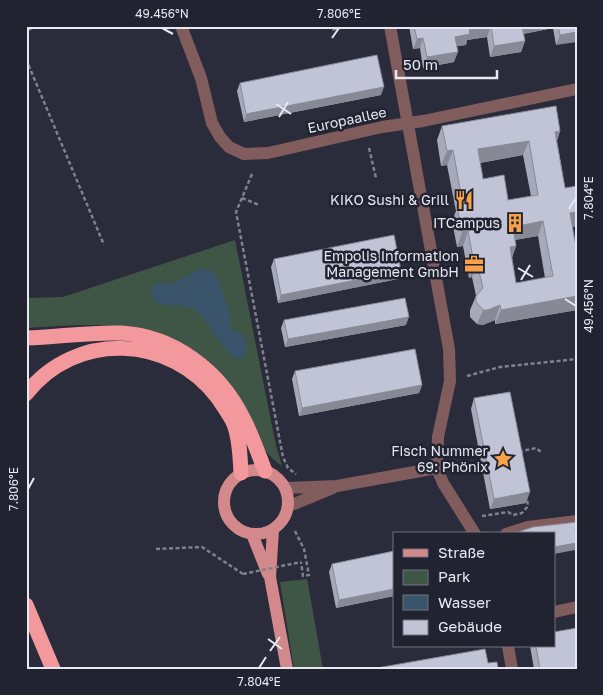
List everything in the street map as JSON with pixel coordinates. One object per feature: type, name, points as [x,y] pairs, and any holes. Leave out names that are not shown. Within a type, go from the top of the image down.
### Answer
[{"type":"highway","points":[[26,338],[122,333],[153,339],[176,348],[200,362],[224,387],[243,417],[266,471]]},
{"type":"highway","points":[[26,394],[57,366],[91,352],[113,348],[130,348],[163,355],[192,371],[210,388],[224,406],[233,423],[238,440],[241,473]]},
{"type":"highway","points":[[26,605],[53,669]]},
{"type":"main road","points":[[249,470],[266,471],[281,480],[286,488],[289,506],[281,524],[273,530],[252,534],[233,525],[224,506],[227,487],[241,473],[249,470]]},
{"type":"main road","points":[[270,577],[273,530]]},
{"type":"main road","points":[[252,534],[270,577],[287,669]]},
{"type":"main road","points":[[282,648],[282,669]]},
{"type":"street","name":"Europaallee","points":[[181,26],[201,78],[212,123],[220,137],[230,147],[244,154],[268,153],[382,127],[406,124],[449,349],[450,381],[438,437],[437,468],[443,483],[474,532]]},
{"type":"street","points":[[390,26],[406,124],[577,89]]},
{"type":"street","points":[[286,488],[338,486],[437,468]]},
{"type":"street","points":[[289,506],[338,486]]},
{"type":"street","points":[[512,532],[528,527],[577,521]]},
{"type":"street","points":[[556,612],[577,607]]},
{"type":"street","points":[[508,648],[512,669]]},
{"type":"path","points":[[26,59],[104,245]]},
{"type":"path","points":[[369,148],[376,178]]},
{"type":"path","points":[[252,174],[236,212],[283,457],[288,468],[303,477]]},
{"type":"path","points":[[242,198],[259,205]]},
{"type":"path","points":[[467,376],[500,367],[577,359]]},
{"type":"path","points":[[519,458],[522,451],[536,448],[541,452]]},
{"type":"path","points":[[482,516],[508,512],[513,515],[522,513],[528,506],[526,496]]},
{"type":"path","points":[[156,549],[202,547],[243,574],[301,562],[302,576],[309,576],[304,549],[295,531]]},
{"type":"green space","points":[[235,240],[276,446],[282,466],[273,459],[259,441],[230,385],[196,353],[175,340],[152,332],[127,327],[77,325],[26,328],[26,298],[63,297]]},
{"type":"green space","points":[[307,579],[323,669],[294,669],[280,582]]},
{"type":"water","points":[[199,269],[215,272],[229,311],[231,329],[243,335],[247,348],[244,358],[234,357],[227,351],[204,318],[193,309],[164,305],[154,300],[150,295],[152,287],[160,283],[175,283]]},
{"type":"building","points":[[414,26],[491,26],[469,30],[470,34],[455,37],[458,52],[427,57],[423,38],[417,39]]},
{"type":"building","points":[[491,26],[522,26],[525,41],[494,46]]},
{"type":"building","points":[[558,26],[577,26],[577,32],[560,35]]},
{"type":"building","points":[[377,55],[384,87],[246,114],[240,83]]},
{"type":"building","name":"ITCampus","points":[[556,106],[560,131],[555,132],[565,188],[577,186],[577,212],[570,213],[577,253],[577,296],[501,310],[500,305],[483,310],[476,302],[476,296],[483,288],[477,263],[474,263],[468,231],[462,232],[457,206],[463,205],[453,150],[447,151],[442,126]],"holes":[[[529,141],[538,195],[508,200],[504,175],[483,179],[478,149]],[[543,221],[553,276],[516,283],[510,247],[516,246],[513,227]]]},
{"type":"building","points":[[394,235],[401,271],[281,295],[274,259]]},
{"type":"building","points":[[405,298],[409,317],[288,339],[284,320]]},
{"type":"building","points":[[415,349],[422,385],[302,408],[295,371]]},
{"type":"building","points":[[510,392],[530,492],[494,499],[474,398]]},
{"type":"building","points":[[577,522],[577,529],[575,529],[577,543],[556,547],[556,532],[518,532],[533,527]]},
{"type":"building","points":[[393,551],[393,589],[339,600],[332,564]]},
{"type":"building","points":[[577,628],[577,669],[540,669],[536,648],[556,648],[556,632]]},
{"type":"building","points":[[485,649],[488,663],[497,662],[498,669],[371,669]]},
{"type":"place","name":"KIKO Sushi & Grill","points":[[464,200]]},
{"type":"place","name":"ITCampus","points":[[515,223]]},
{"type":"place","name":"Empolis Information Management GmbH","points":[[474,264]]},
{"type":"place","name":"Fisch Nummer 69: Phönix","points":[[503,459]]}]
